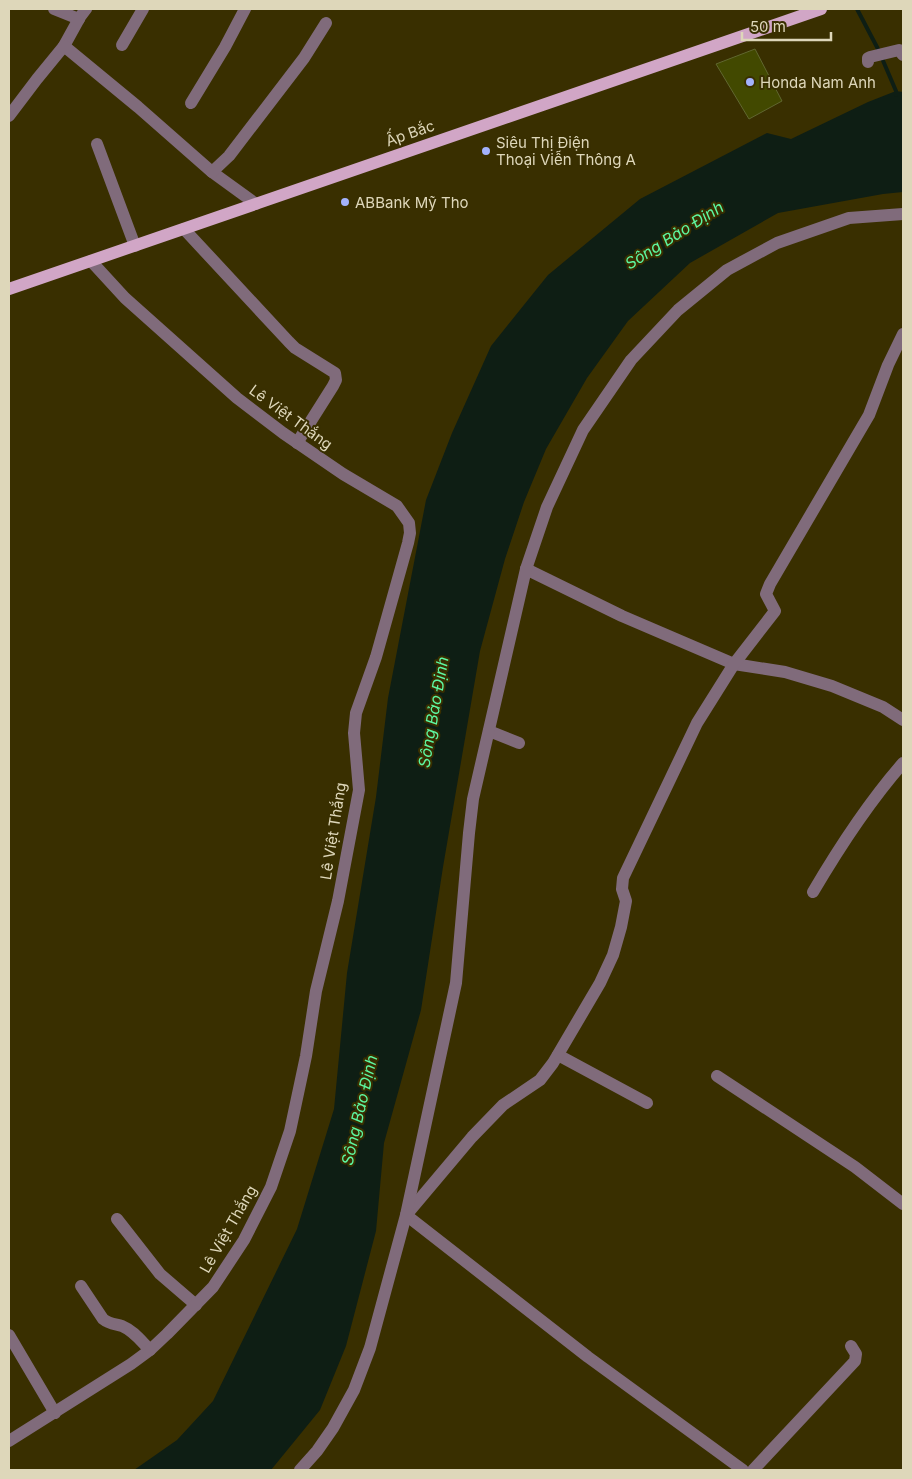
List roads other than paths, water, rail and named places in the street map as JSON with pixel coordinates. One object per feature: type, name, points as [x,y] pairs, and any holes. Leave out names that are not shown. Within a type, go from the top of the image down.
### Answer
[{"type":"main road","name":"Ấp Bắc","points":[[9,290],[821,9]]},
{"type":"street","points":[[9,116],[64,46],[82,14],[54,9]]},
{"type":"street","points":[[122,45],[143,9]]},
{"type":"street","points":[[191,103],[226,47],[245,9]]},
{"type":"street","points":[[212,172],[229,156],[304,58],[326,24]]},
{"type":"street","points":[[64,46],[131,101],[212,172],[256,204]]},
{"type":"street","points":[[870,59],[899,52]]},
{"type":"street","points":[[97,144],[135,246]]},
{"type":"street","points":[[300,1470],[317,1451],[333,1428],[354,1390],[370,1348],[406,1215],[456,983],[473,799],[526,569],[547,507],[583,430],[631,360],[678,310],[727,270],[777,243],[849,218],[903,214]]},
{"type":"street","points":[[184,229],[295,348],[335,373],[336,380],[334,386],[297,443]]},
{"type":"street","name":"Lê Việt Thắng","points":[[9,1441],[150,1350],[213,1287],[244,1240],[271,1187],[290,1131],[306,1056],[316,991],[338,901],[359,790],[354,733],[356,713],[376,657],[410,533],[409,523],[397,506],[343,474],[297,443],[237,398],[124,298],[91,261]]},
{"type":"street","points":[[406,1215],[472,1137],[503,1106],[540,1080],[558,1055],[600,983],[613,955],[621,927],[626,900],[622,890],[623,878],[690,735],[734,664],[775,611],[766,594],[770,584],[869,415],[888,365],[903,334]]},
{"type":"street","points":[[526,569],[622,616],[734,664],[785,672],[832,686],[883,707],[903,720]]},
{"type":"street","points":[[489,731],[519,743]]},
{"type":"street","points":[[814,892],[846,838],[874,798],[903,763]]},
{"type":"street","points":[[558,1055],[647,1103]]},
{"type":"street","points":[[717,1076],[855,1167],[903,1204]]},
{"type":"street","points":[[406,1215],[588,1357],[743,1470]]},
{"type":"street","points":[[118,1219],[160,1274],[196,1305]]},
{"type":"street","points":[[80,1286],[103,1319],[134,1333],[150,1350]]},
{"type":"street","points":[[9,1335],[55,1413]]},
{"type":"street","points":[[753,1470],[856,1361],[856,1354],[851,1346]]},
{"type":"water","name":"Sông Bảo Định","points":[[896,91],[903,92],[903,192],[778,213],[690,263],[628,321],[587,378],[546,449],[524,502],[505,559],[480,651],[421,1010],[384,1143],[376,1231],[346,1346],[320,1410],[271,1470],[134,1470],[177,1440],[213,1401],[297,1229],[334,1109],[347,973],[376,797],[388,698],[426,500],[452,433],[491,346],[548,275],[640,199],[767,133],[791,139],[868,102]]},
{"type":"waterway","points":[[857,9],[878,49],[896,95]]},
{"type":"place","name":"Honda Nam Anh","points":[[750,82]]},
{"type":"place","name":"Siêu Thị Điện Thoại Viễn Thông A","points":[[486,151]]},
{"type":"place","name":"ABBank Mỹ Tho","points":[[345,202]]}]
